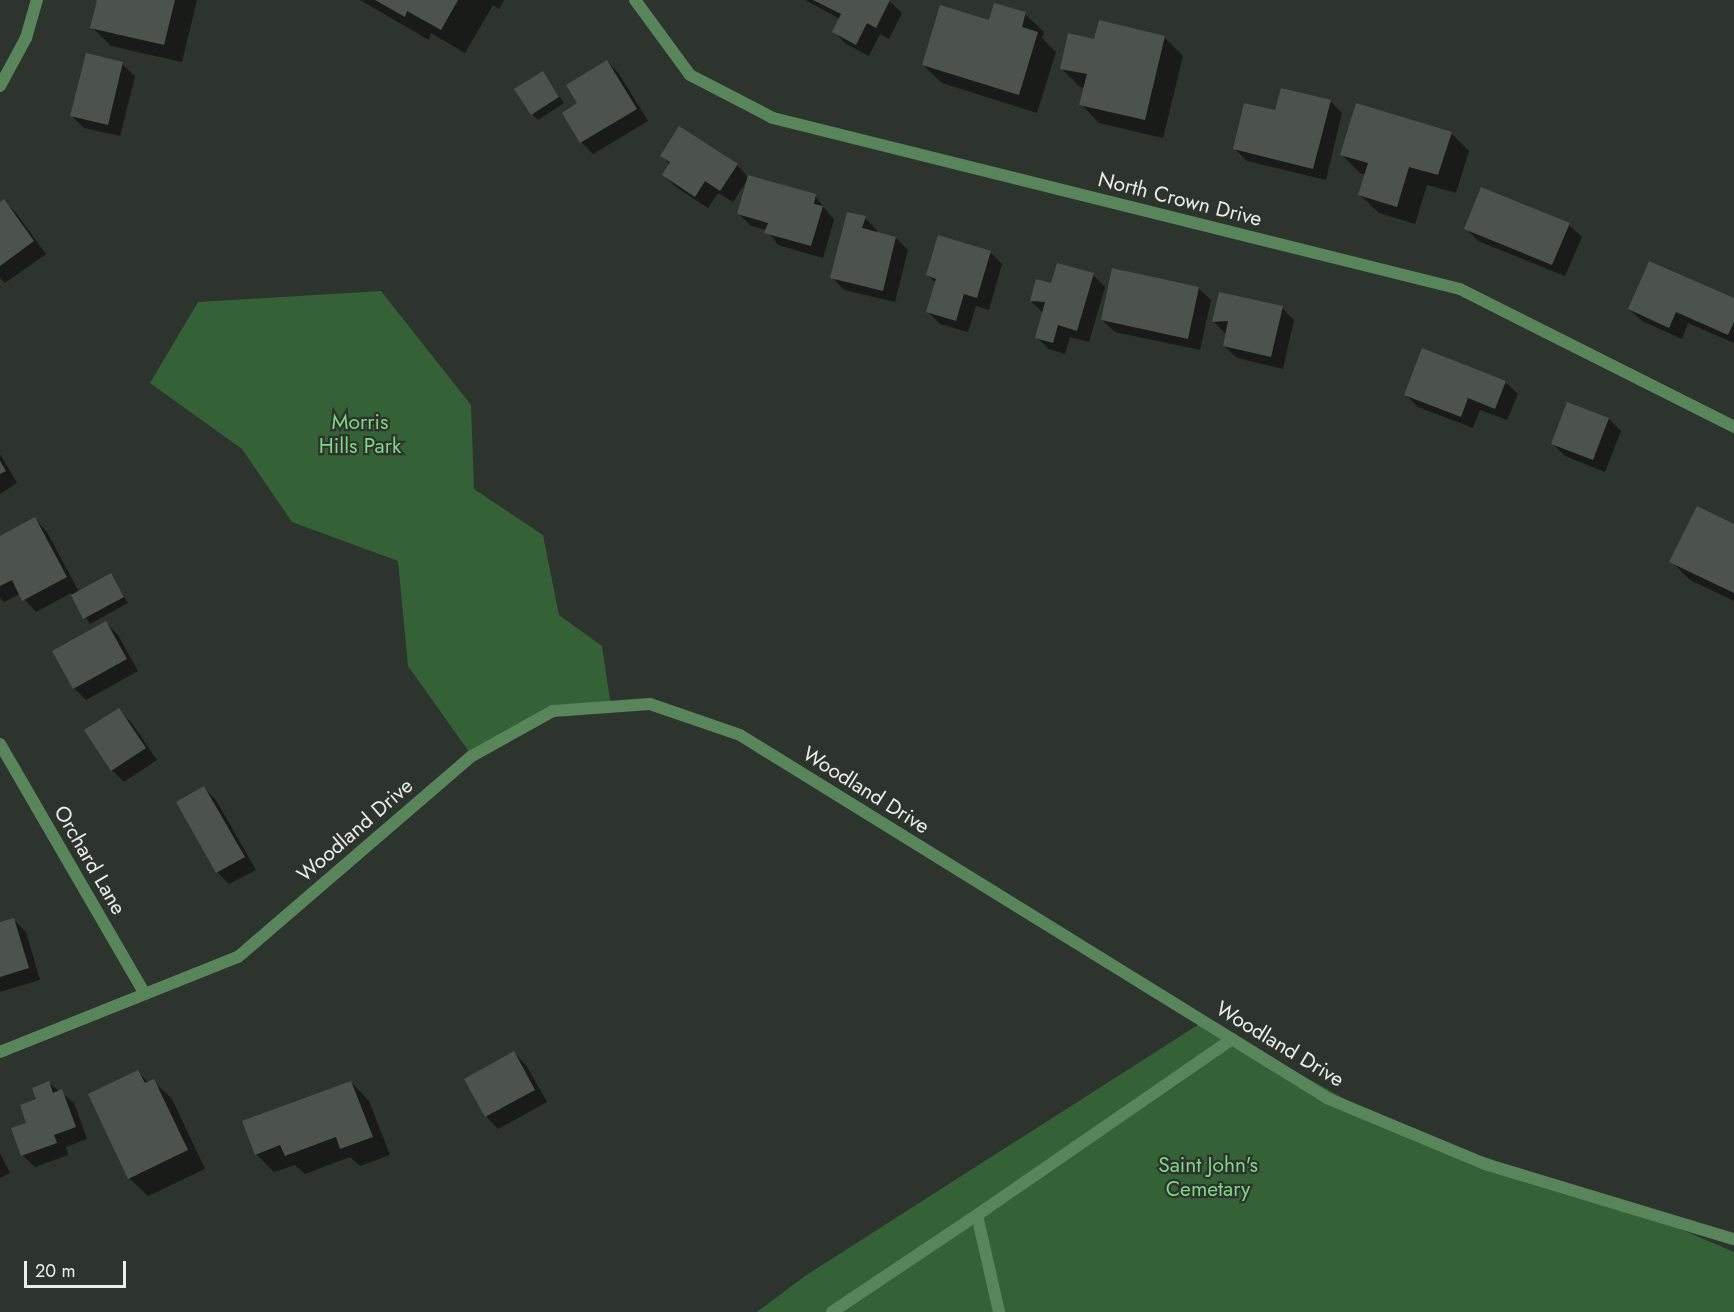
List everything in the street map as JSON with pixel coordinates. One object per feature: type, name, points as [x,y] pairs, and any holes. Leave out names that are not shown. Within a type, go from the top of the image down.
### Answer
[{"type":"street","points":[[0,86],[26,38],[37,0]]},
{"type":"street","name":"North Crown Drive","points":[[635,0],[690,75],[773,118],[1460,289],[1734,427]]},
{"type":"street","name":"Woodland Drive","points":[[0,1052],[238,957],[472,756],[553,711],[650,704],[740,735],[1329,1099],[1485,1164],[1734,1239]]},
{"type":"street","name":"Orchard Lane","points":[[0,744],[145,994]]},
{"type":"street","points":[[832,1312],[1232,1039]]},
{"type":"street","points":[[977,1215],[999,1312]]},
{"type":"green space","name":"Morris Hills Park","points":[[381,291],[471,405],[474,489],[543,535],[559,615],[602,646],[611,707],[553,711],[472,756],[408,666],[398,561],[292,522],[242,449],[150,383],[198,302]]},
{"type":"green space","name":"Saint John's Cemetary","points":[[1204,1021],[1390,1124],[1631,1208],[1734,1252],[1734,1312],[757,1312],[805,1276]]},
{"type":"building","points":[[97,0],[175,0],[164,45],[90,28]]},
{"type":"building","points":[[375,0],[458,0],[441,30],[407,11],[405,17]]},
{"type":"building","points":[[813,0],[890,0],[876,28],[867,23],[856,45],[832,32],[841,14]]},
{"type":"building","points":[[994,3],[1026,12],[1022,27],[1038,32],[1019,95],[922,65],[940,5],[989,20]]},
{"type":"building","points":[[1099,20],[1165,36],[1145,120],[1079,105],[1087,74],[1060,69],[1068,33],[1094,39]]},
{"type":"building","points":[[86,53],[123,62],[108,125],[70,116]]},
{"type":"building","points":[[607,60],[637,109],[580,143],[562,113],[577,103],[566,85]]},
{"type":"building","points":[[543,71],[559,97],[531,115],[514,89]]},
{"type":"building","points":[[1281,88],[1331,100],[1313,169],[1233,149],[1244,103],[1275,110]]},
{"type":"building","points":[[1356,103],[1452,132],[1438,175],[1409,167],[1397,207],[1358,195],[1368,163],[1340,155]]},
{"type":"building","points":[[679,126],[738,164],[720,191],[705,181],[695,197],[662,175],[670,162],[660,156]]},
{"type":"building","points":[[748,175],[816,194],[814,204],[823,206],[811,246],[764,233],[768,223],[737,214]]},
{"type":"building","points":[[1481,187],[1570,223],[1552,265],[1464,229]]},
{"type":"building","points":[[4,199],[34,241],[0,266],[0,202]]},
{"type":"building","points":[[847,212],[866,216],[862,228],[896,237],[883,291],[830,278]]},
{"type":"building","points":[[938,235],[991,251],[977,298],[964,294],[956,321],[926,312],[936,279],[926,275]]},
{"type":"building","points":[[1649,261],[1734,298],[1734,322],[1728,335],[1676,312],[1669,328],[1628,309]]},
{"type":"building","points":[[1057,263],[1094,273],[1077,331],[1058,325],[1053,343],[1035,338],[1045,302],[1030,301],[1036,279],[1051,283]]},
{"type":"building","points":[[1112,268],[1199,287],[1188,339],[1101,320]]},
{"type":"building","points":[[1219,292],[1283,306],[1271,357],[1223,346],[1228,321],[1212,322]]},
{"type":"building","points":[[1422,348],[1506,381],[1495,409],[1468,398],[1461,417],[1404,395]]},
{"type":"building","points":[[1567,402],[1609,418],[1593,460],[1551,444]]},
{"type":"building","points":[[0,461],[6,471],[0,474]]},
{"type":"building","points":[[1697,506],[1734,524],[1734,593],[1669,562]]},
{"type":"building","points":[[35,517],[67,577],[22,601],[12,580],[0,586],[0,536]]},
{"type":"building","points":[[111,573],[124,597],[83,619],[71,595]]},
{"type":"building","points":[[106,621],[127,659],[73,689],[52,651]]},
{"type":"building","points":[[119,708],[146,748],[111,771],[84,730]]},
{"type":"building","points":[[204,786],[245,857],[216,873],[176,802]]},
{"type":"building","points":[[14,918],[29,968],[0,977],[0,922]]},
{"type":"building","points":[[514,1051],[535,1090],[485,1117],[464,1079]]},
{"type":"building","points":[[138,1070],[145,1083],[154,1079],[188,1150],[128,1179],[88,1094]]},
{"type":"building","points":[[49,1081],[53,1093],[62,1089],[76,1127],[54,1135],[57,1143],[21,1156],[11,1128],[26,1123],[20,1105],[36,1099],[32,1088]]},
{"type":"building","points":[[351,1081],[373,1137],[340,1149],[336,1137],[285,1156],[280,1145],[255,1155],[242,1121]]}]
